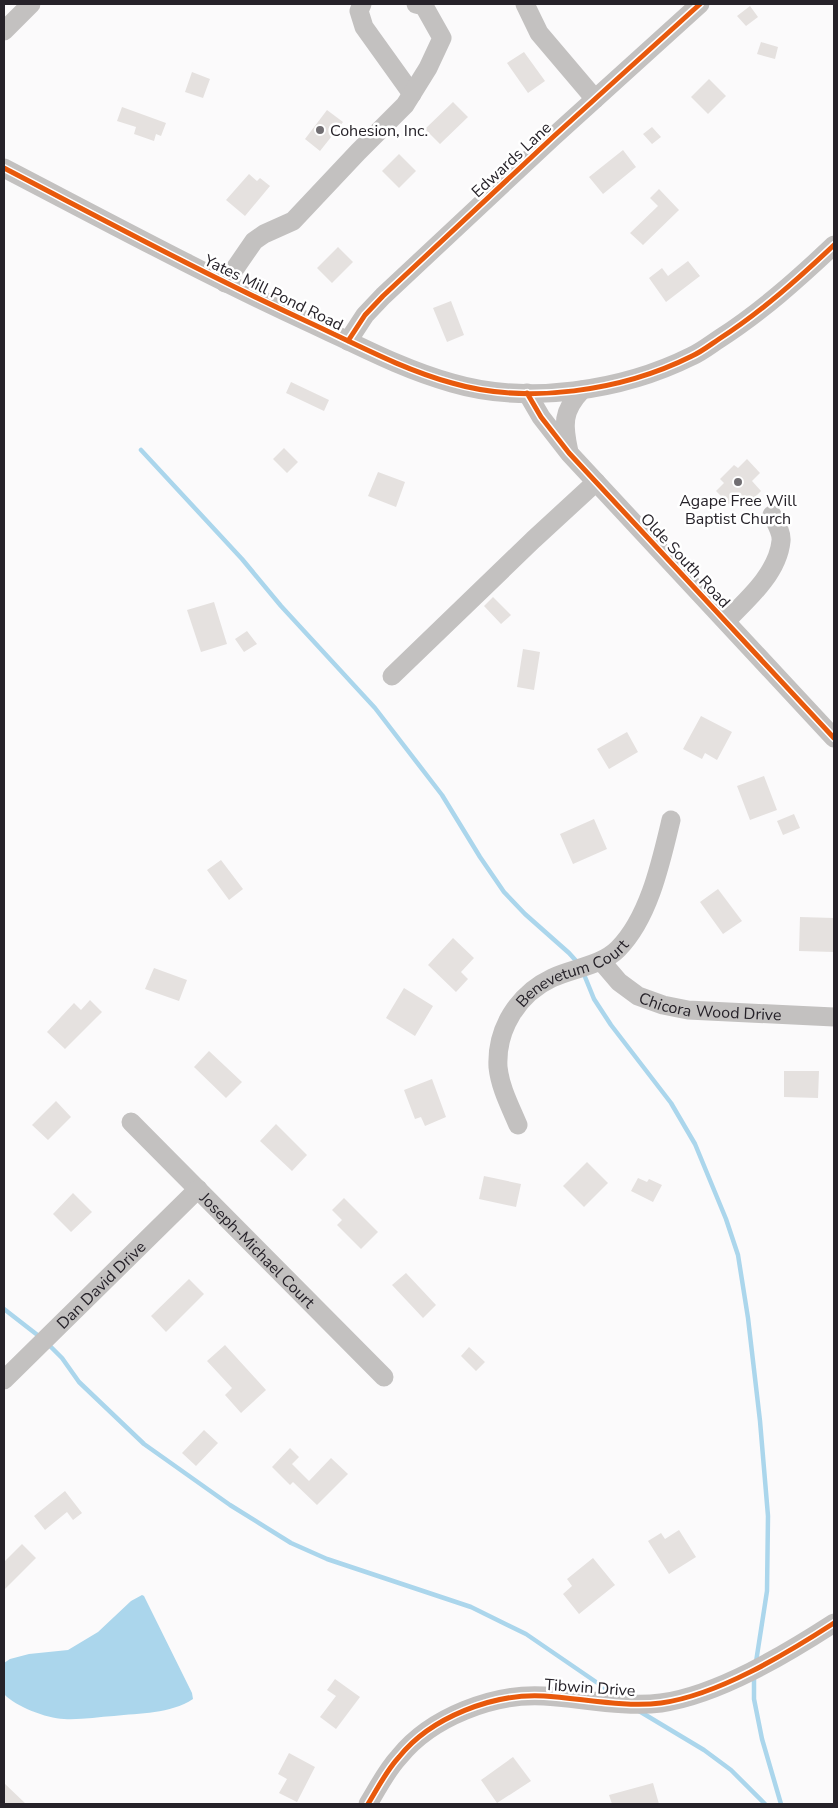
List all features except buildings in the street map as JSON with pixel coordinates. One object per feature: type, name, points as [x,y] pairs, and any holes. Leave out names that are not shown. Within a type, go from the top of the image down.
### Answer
[{"type":"street","points":[[4,31],[31,4]]},
{"type":"street","points":[[362,4],[359,11],[364,27],[412,94]]},
{"type":"street","points":[[225,283],[254,241],[264,234],[294,221],[405,105],[428,68],[442,38],[424,6],[416,4]]},
{"type":"street","points":[[525,4],[539,33],[594,99]]},
{"type":"street","name":"Edwards Lane","points":[[348,341],[365,315],[383,296],[594,99],[700,4]]},
{"type":"street","name":"Yates Mill Pond Road","points":[[4,168],[225,283],[397,364],[452,383],[490,391],[526,393],[582,390],[648,375],[693,356],[735,329],[789,288],[834,245]]},
{"type":"street","points":[[569,453],[564,432],[566,417],[573,399],[582,390]]},
{"type":"street","name":"Olde South Road","points":[[526,393],[541,417],[569,453],[834,738]]},
{"type":"street","points":[[392,676],[532,540],[596,482]]},
{"type":"street","points":[[726,621],[758,589],[769,574],[782,540],[779,528],[772,516]]},
{"type":"street","name":"Benevetum Court","points":[[518,1124],[504,1090],[498,1067],[500,1038],[509,1016],[528,993],[552,978],[601,961],[617,950],[633,930],[648,898],[664,850],[670,820]]},
{"type":"street","name":"Chicora Wood Drive","points":[[601,961],[619,982],[638,996],[663,1005],[688,1010],[834,1017]]},
{"type":"street","name":"Joseph-Michael Court","points":[[132,1122],[384,1378]]},
{"type":"street","name":"Dan David Drive","points":[[4,1380],[198,1189]]},
{"type":"street","name":"Tibwin Drive","points":[[368,1804],[400,1755],[423,1735],[450,1716],[474,1706],[512,1697],[542,1696],[619,1703],[659,1703],[690,1697],[734,1680],[813,1637],[834,1622]]},
{"type":"water","points":[[142,1595],[192,1693],[193,1699],[175,1708],[155,1712],[70,1719],[57,1718],[32,1711],[9,1699],[4,1694],[4,1663],[10,1659],[29,1654],[68,1650],[98,1632],[131,1601]]},
{"type":"waterway","points":[[141,450],[242,559],[281,606],[375,708],[442,795],[504,892],[578,963]]},
{"type":"waterway","points":[[583,972],[594,999],[611,1025],[671,1103],[695,1144],[726,1219],[738,1255],[748,1318],[760,1421],[768,1516],[767,1591],[756,1662]]},
{"type":"waterway","points":[[4,1309],[40,1337]]},
{"type":"waterway","points":[[48,1344],[62,1358],[79,1382],[144,1444],[230,1505],[291,1543],[327,1559],[471,1607],[526,1634],[618,1697]]},
{"type":"waterway","points":[[754,1674],[754,1699],[762,1739],[781,1804]]},
{"type":"waterway","points":[[639,1711],[704,1750],[731,1770],[765,1804]]},
{"type":"cycle path","points":[[348,341],[365,315],[383,296],[553,137],[700,4]]},
{"type":"cycle path","points":[[4,168],[192,266],[378,355],[452,383],[481,390],[511,393],[574,391],[605,386],[636,378],[692,356],[735,329],[793,283],[834,245]]},
{"type":"cycle path","points":[[527,393],[541,417],[569,453],[834,738]]},
{"type":"cycle path","points":[[368,1804],[390,1768],[412,1743],[428,1730],[465,1710],[485,1703],[525,1696],[633,1704],[661,1703],[683,1699],[751,1672],[834,1623]]},
{"type":"place","name":"Cohesion, Inc.","points":[[320,130]]},
{"type":"place","name":"Agape Free Will Baptist Church","points":[[738,482]]}]
